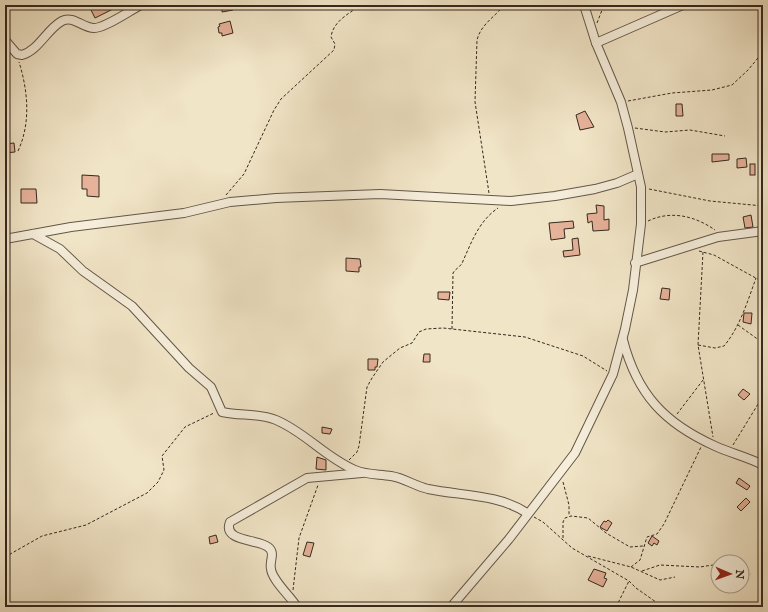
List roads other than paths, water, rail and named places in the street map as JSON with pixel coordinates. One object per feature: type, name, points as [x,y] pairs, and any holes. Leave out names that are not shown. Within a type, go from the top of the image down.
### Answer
[{"type":"street","points":[[5,40],[17,54],[25,54],[62,21],[70,19],[89,28],[98,28],[141,5]]},
{"type":"street","points":[[451,607],[508,539],[560,473],[581,443],[612,374],[623,339],[632,290],[641,224],[640,187],[621,102],[596,43],[584,5]]},
{"type":"street","points":[[596,43],[683,5]]},
{"type":"street","points":[[5,239],[71,228],[184,213],[219,203],[276,198],[380,194],[511,201],[569,194],[617,183],[638,174]]},
{"type":"street","points":[[635,263],[718,237],[763,231]]},
{"type":"street","points":[[33,234],[60,249],[83,271],[132,306],[188,368],[211,387],[220,409],[234,414],[258,415],[277,420],[344,464],[364,473]]},
{"type":"street","points":[[623,339],[628,358],[641,388],[651,401],[672,420],[715,446],[763,465]]},
{"type":"street","points":[[297,607],[270,569],[273,554],[270,548],[258,542],[238,538],[232,534],[229,526],[230,522],[239,516],[307,478],[364,473],[393,476],[430,489],[507,502],[527,513]]}]
